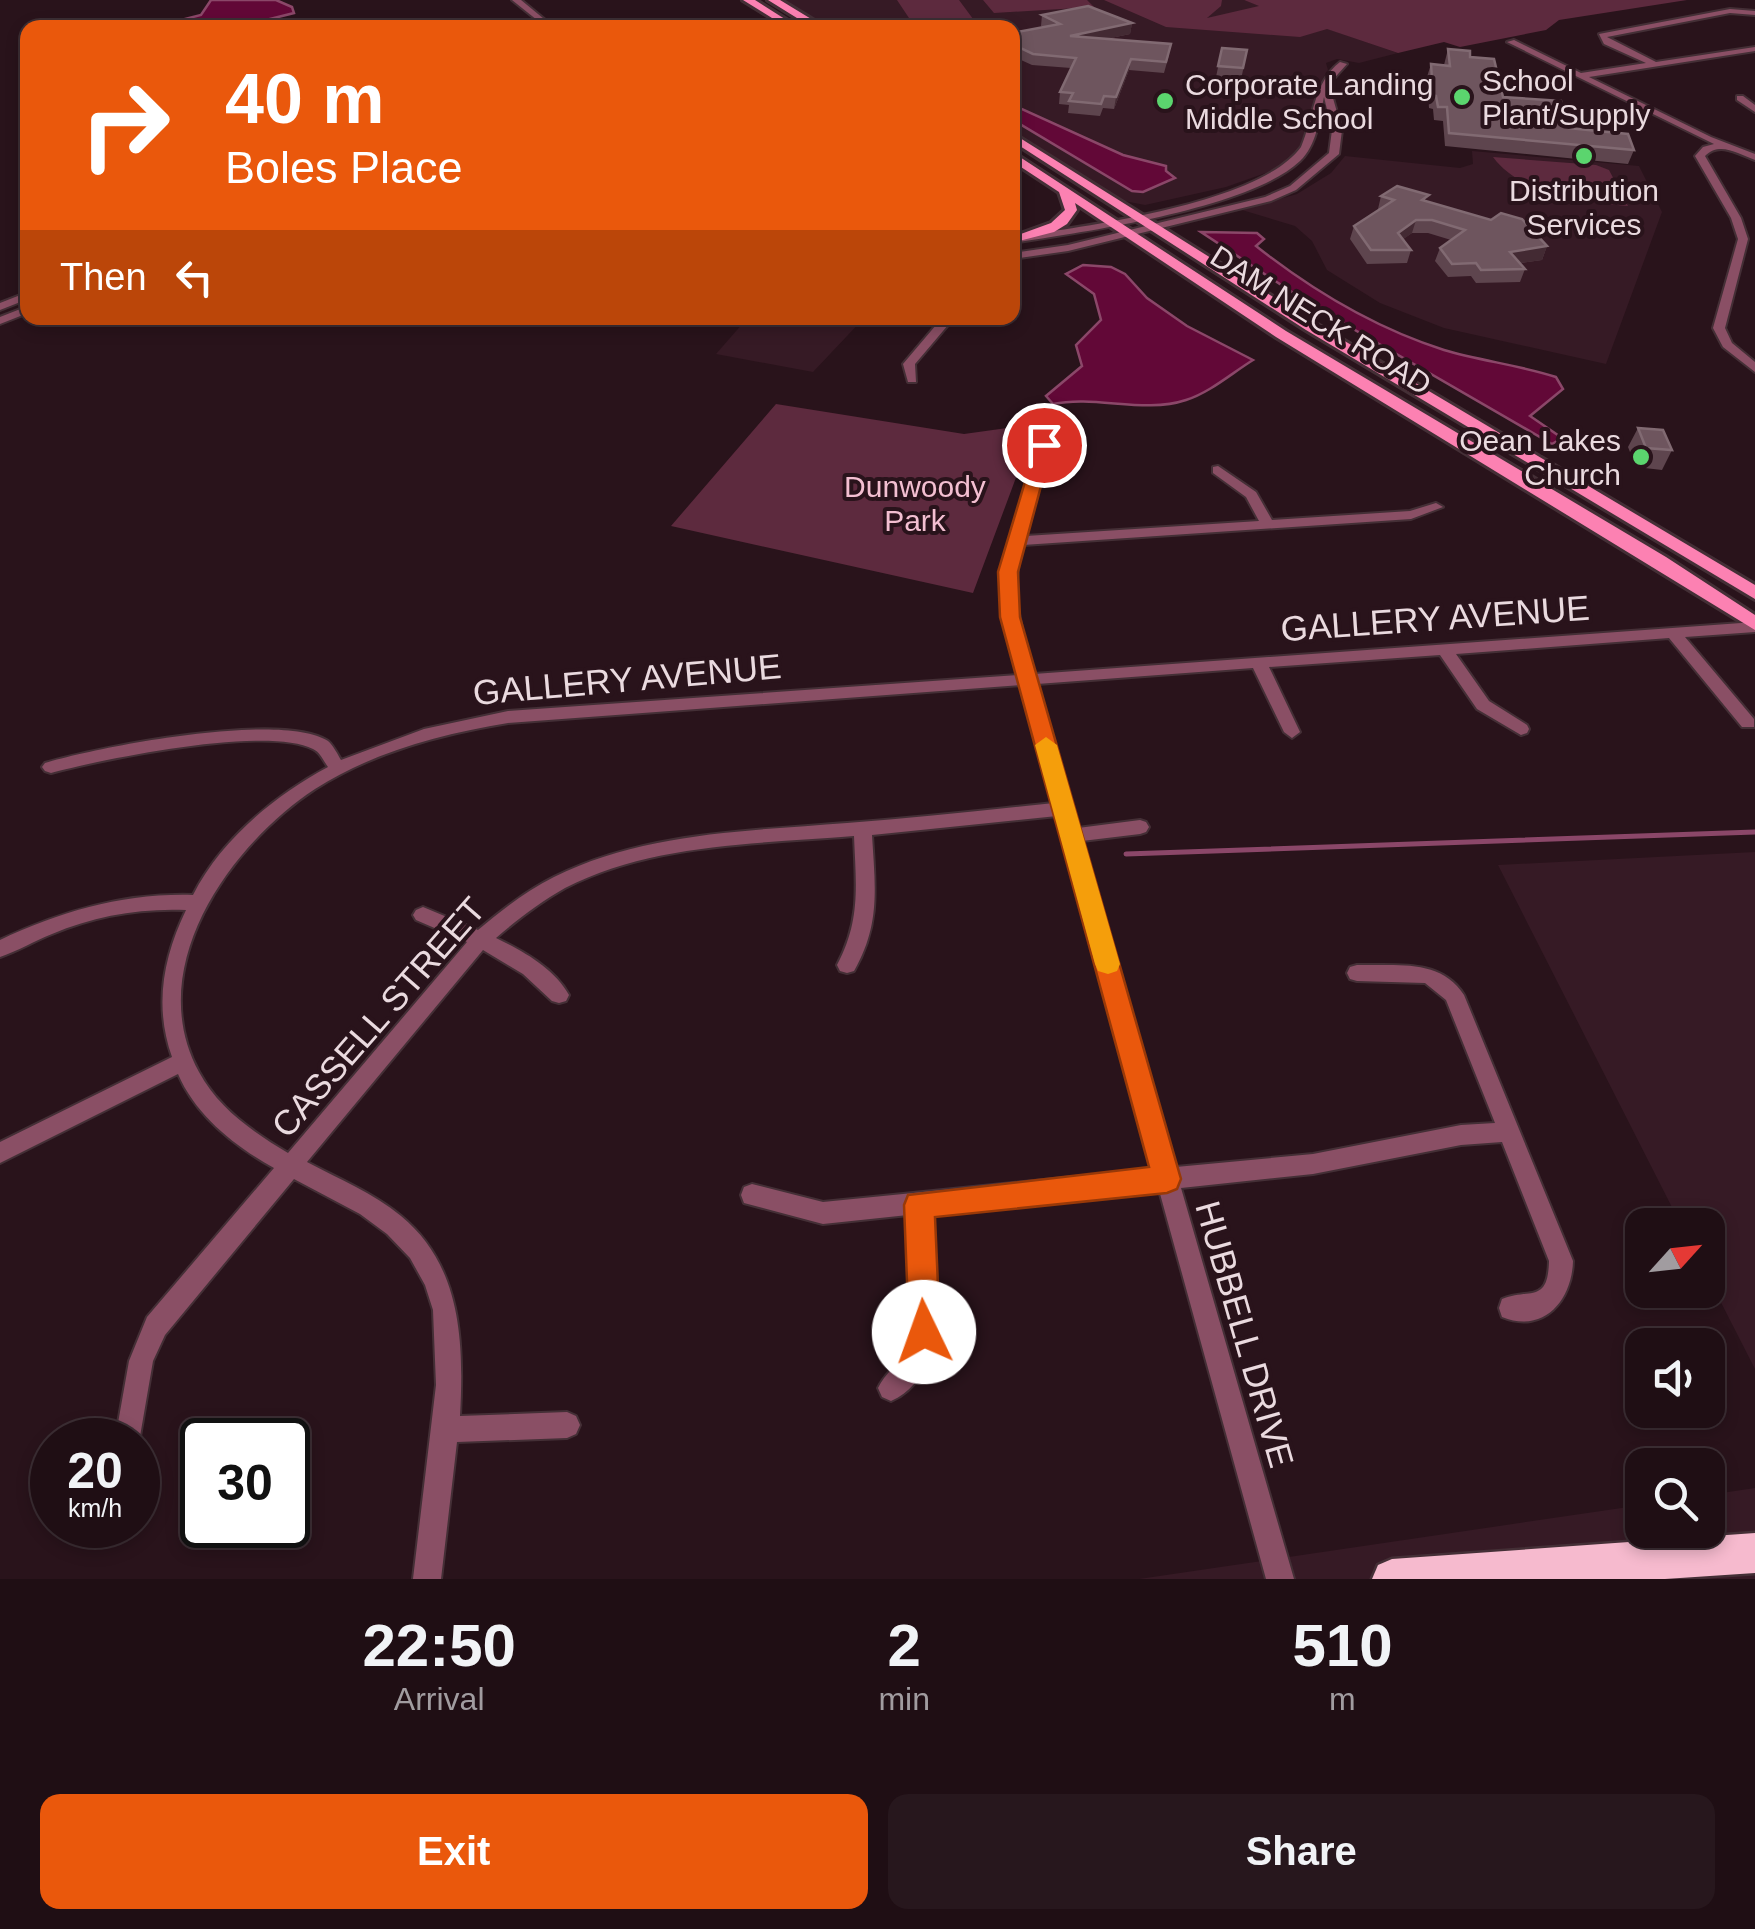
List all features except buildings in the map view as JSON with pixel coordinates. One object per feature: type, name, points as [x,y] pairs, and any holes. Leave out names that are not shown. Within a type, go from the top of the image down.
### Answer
[{"type":"highway","points":[[1392,1579],[1755,1554]]},
{"type":"main road","points":[[748,0],[782,20]]},
{"type":"main road","points":[[773,0],[808,20]]},
{"type":"main road","name":"DAM NECK ROAD","points":[[1020,141],[1311,327],[1755,593]]},
{"type":"main road","name":"DAM NECK ROAD","points":[[1020,159],[1281,334],[1659,561],[1755,625]]},
{"type":"main road","points":[[1020,238],[1052,228],[1066,219],[1071,210],[1065,190]]},
{"type":"street","points":[[516,0],[542,20]]},
{"type":"street","points":[[1658,66],[1602,36],[1730,11],[1755,13]]},
{"type":"street","points":[[1511,42],[1722,145],[1755,157]]},
{"type":"street","points":[[1581,76],[1755,50]]},
{"type":"street","points":[[1020,238],[1219,196],[1278,174],[1309,144],[1326,86],[1333,70],[1342,64]]},
{"type":"street","points":[[1020,254],[1156,228],[1268,199],[1292,188],[1334,154],[1338,142],[1326,86]]},
{"type":"street","points":[[1740,98],[1755,109]]},
{"type":"street","points":[[1722,145],[1706,149],[1700,156],[1736,218],[1743,239],[1718,328],[1727,345],[1755,368]]},
{"type":"street","points":[[912,379],[909,364],[942,325]]},
{"type":"street","name":"HUBBELL DRIVE","points":[[1054,413],[1016,541],[1007,596],[1280,1579]]},
{"type":"street","points":[[1218,470],[1251,495],[1269,526]]},
{"type":"street","points":[[1016,541],[1411,515],[1436,507]]},
{"type":"street","name":"GALLERY AVENUE","points":[[426,1579],[450,1348],[444,1306],[427,1263],[396,1224],[372,1206],[254,1147],[221,1119],[184,1062],[172,1021],[174,962],[196,903],[254,828],[307,787],[338,769],[435,731],[508,717],[1755,625]]},
{"type":"street","points":[[1673,633],[1748,723]]},
{"type":"street","points":[[1445,650],[1482,705],[1521,729]]},
{"type":"street","points":[[1259,664],[1292,732]]},
{"type":"street","points":[[51,767],[146,746],[288,735],[323,746],[338,769]]},
{"type":"street","name":"CASSELL STREET","points":[[131,1418],[140,1361],[156,1326],[480,940],[547,888],[614,858],[666,846],[1065,809]]},
{"type":"street","points":[[1072,836],[1140,827]]},
{"type":"street","points":[[847,965],[866,922],[864,829]]},
{"type":"street","points":[[0,948],[48,925],[100,908],[150,902],[196,903]]},
{"type":"street","points":[[423,915],[538,972],[559,995]]},
{"type":"street","points":[[1357,972],[1419,972],[1438,979],[1450,990],[1561,1262],[1562,1278],[1556,1293],[1545,1304],[1511,1308]]},
{"type":"street","points":[[0,1152],[184,1062]]},
{"type":"street","points":[[752,1195],[823,1213],[1313,1164],[1461,1134],[1509,1132]]},
{"type":"street","points":[[891,1388],[912,1367],[924,1332],[919,1205]]},
{"type":"street","points":[[443,1430],[567,1425]]},
{"type":"shaded area","points":[[211,0],[276,0],[292,7],[294,13],[270,20],[181,20],[201,15]]},
{"type":"shaded area","name":"Corporate Landing Middle School","points":[[782,0],[1244,0],[1398,53],[1359,63],[1337,59],[1326,63],[1328,70],[1322,80],[1315,122],[1290,161],[1277,169],[1226,187],[1145,205],[1124,201],[1020,135],[1020,20],[818,20]]},
{"type":"shaded area","points":[[1020,108],[1123,155],[1166,166],[1175,178],[1143,192],[1132,191],[1020,124]]},
{"type":"shaded area","points":[[1472,151],[1639,166],[1662,212],[1606,364],[1444,328],[1380,303],[1327,270],[1312,241],[1295,226],[1242,210],[1297,194],[1331,173],[1345,156],[1460,168],[1473,164]]},
{"type":"shaded area","points":[[1201,232],[1257,233],[1264,239],[1256,246],[1322,293],[1369,319],[1444,350],[1556,377],[1563,389],[1530,416],[1562,438],[1552,444],[1310,304]]},
{"type":"shaded area","points":[[1083,265],[1111,267],[1125,274],[1147,298],[1187,326],[1253,360],[1203,393],[1170,404],[1053,404],[1046,396],[1082,366],[1076,345],[1101,320],[1094,294],[1066,274]]},
{"type":"shaded area","points":[[741,325],[857,325],[813,372],[716,354]]},
{"type":"shaded area","points":[[1755,852],[1755,1369],[1724,1308],[1725,1208],[1672,1208],[1498,865]]},
{"type":"shaded area","points":[[1755,1488],[1755,1579],[1139,1579],[1625,1508],[1625,1548],[1725,1548],[1725,1492]]},
{"type":"green space","points":[[897,0],[959,0],[974,20],[910,20]]},
{"type":"green space","points":[[983,0],[1087,0],[1094,7],[994,13]]},
{"type":"green space","points":[[1104,0],[1222,0],[1221,6],[1207,18],[1259,6],[1244,0],[1687,0],[1559,20],[1546,30],[1460,47],[1444,42],[1398,53],[1327,29],[1300,37],[1166,27]]},
{"type":"green space","points":[[1493,157],[1596,165],[1609,170],[1628,206],[1573,199],[1536,188],[1505,170]]},
{"type":"green space","name":"Dunwoody Park","points":[[776,404],[964,434],[1036,424],[973,593],[671,526]]},
{"type":"waterway","points":[[1126,854],[1755,832]]},
{"type":"slow traffic","points":[[1046,745],[1108,964]]},
{"type":"place","name":"School Plant/Supply","points":[[1462,97]]},
{"type":"place","name":"Corporate Landing Middle School","points":[[1165,101]]},
{"type":"place","name":"Distribution Services","points":[[1584,156]]},
{"type":"place","name":"Oean Lakes Church","points":[[1641,457]]},
{"type":"route","points":[[924,1332],[919,1205],[1167,1179],[1010,617],[1008,572],[1044,445]]}]
